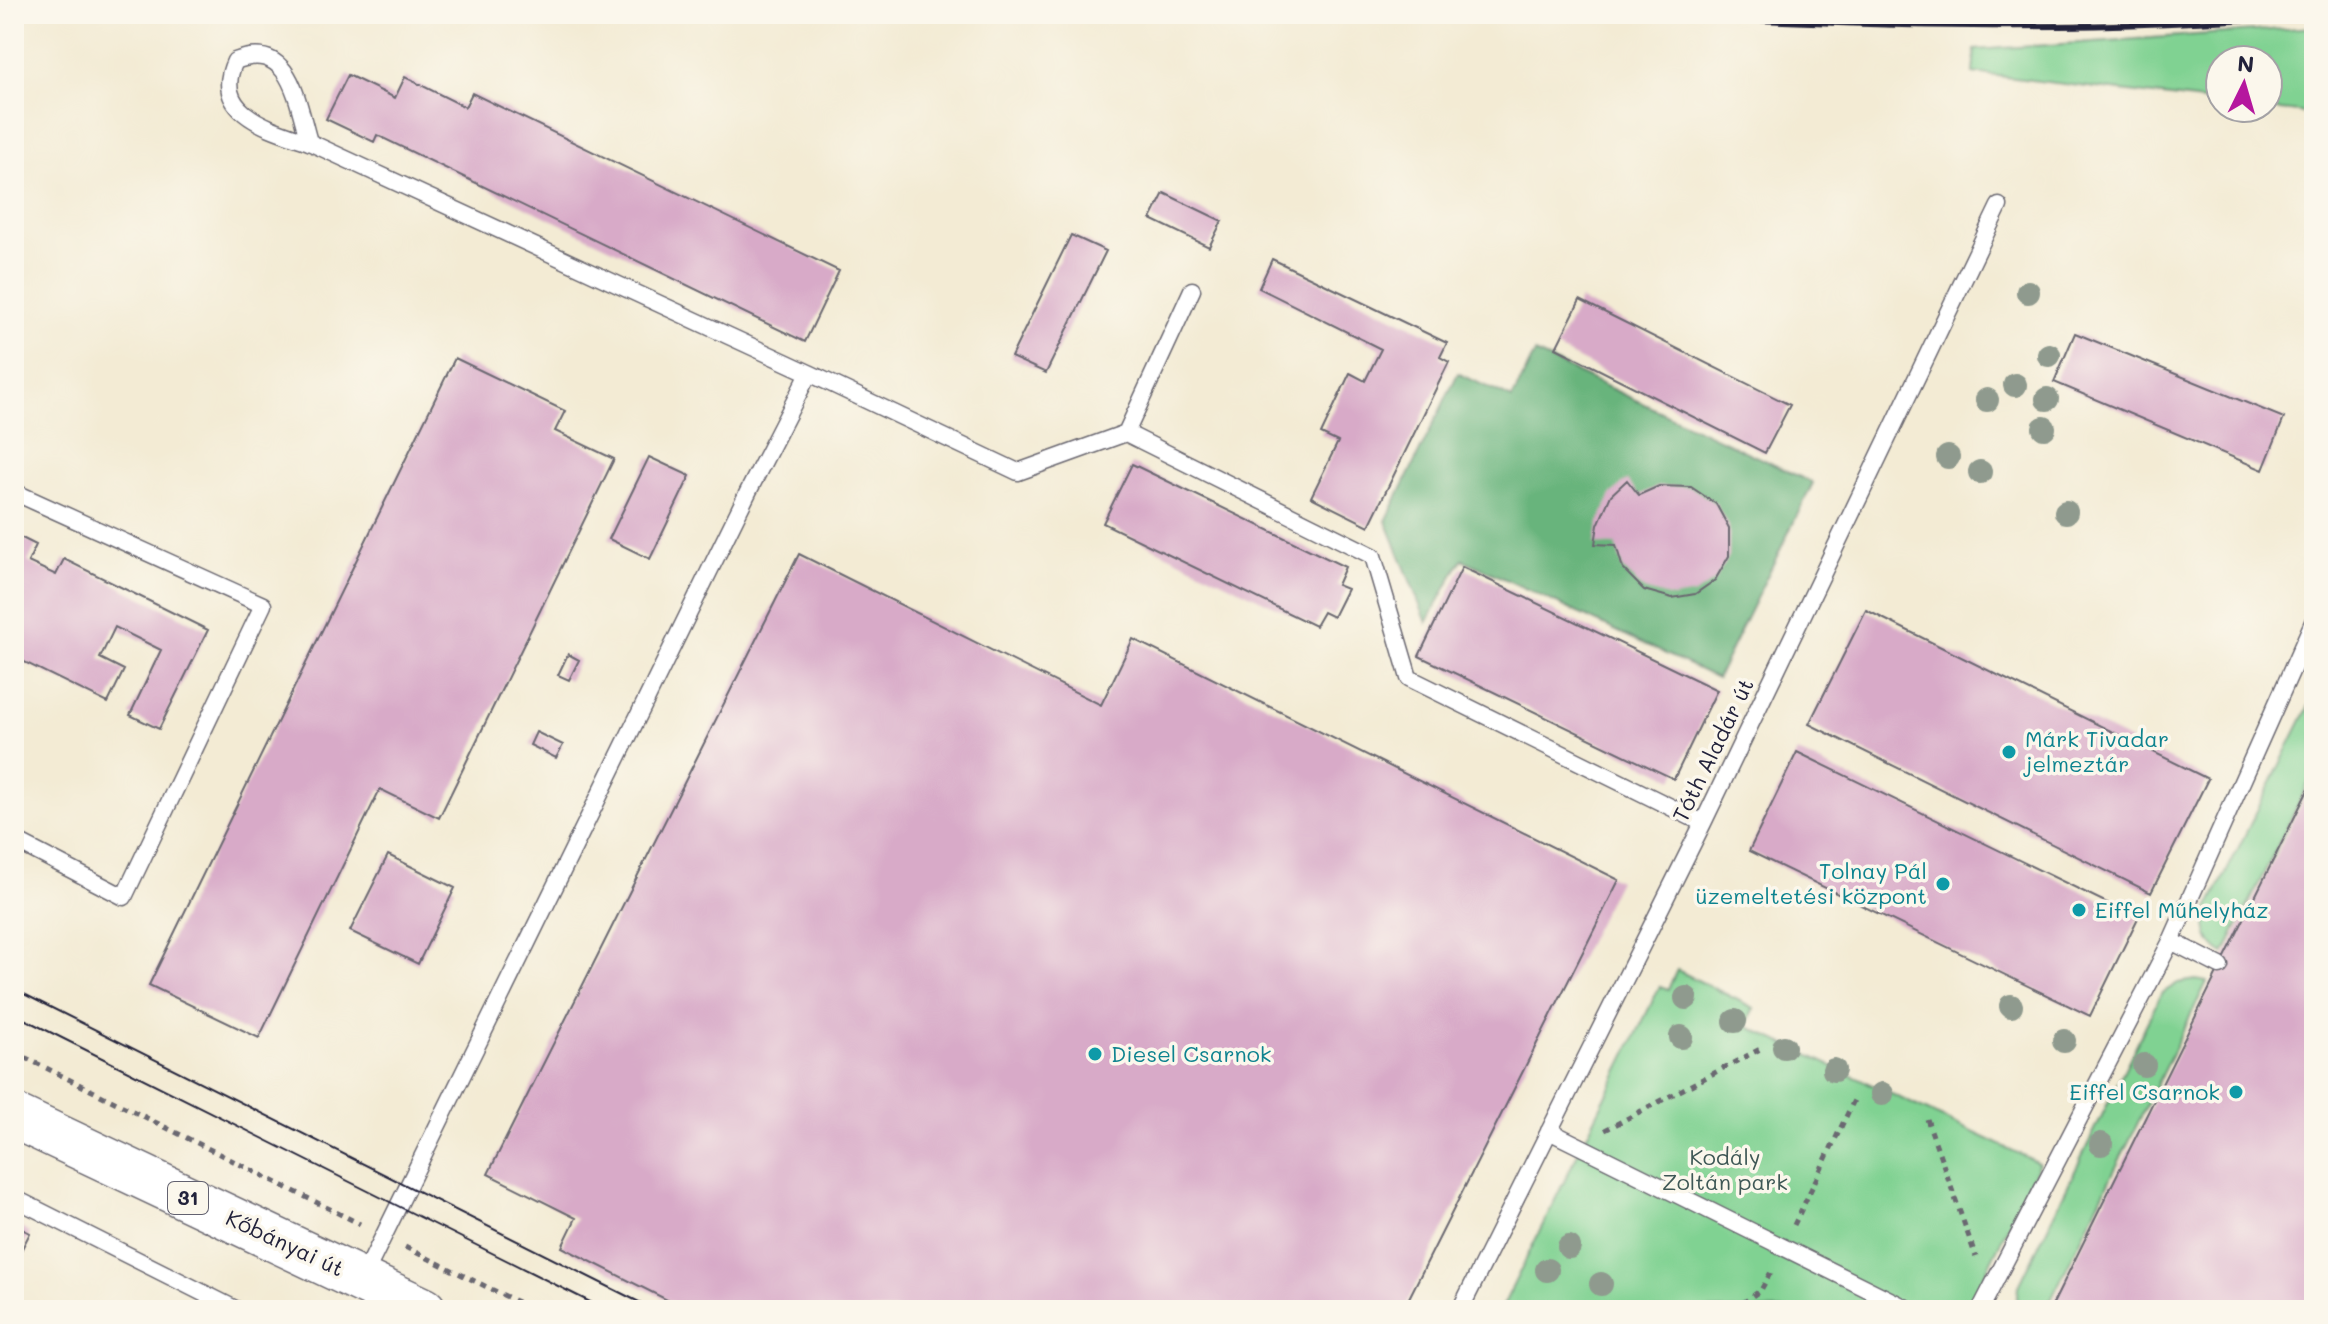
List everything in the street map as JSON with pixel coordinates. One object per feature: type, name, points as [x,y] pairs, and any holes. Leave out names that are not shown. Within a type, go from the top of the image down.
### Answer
[{"type":"main road","name":"Kőbányai út","points":[[14,1116],[424,1310]]},
{"type":"lane","points":[[309,142],[290,78],[281,67],[264,55],[249,55],[235,61],[228,86],[235,104],[249,117],[269,128],[309,142],[1018,472],[1126,433],[1192,290]]},
{"type":"lane","name":"Tóth Aladár út","points":[[1460,1310],[1703,823],[1999,206]]},
{"type":"lane","points":[[363,1279],[809,373]]},
{"type":"lane","points":[[1126,433],[1373,556],[1409,678],[1703,823]]},
{"type":"lane","points":[[14,492],[263,605],[124,897],[14,840]]},
{"type":"lane","points":[[1980,1310],[2171,941],[2314,620]]},
{"type":"lane","points":[[2171,941],[2220,966]]},
{"type":"lane","points":[[1549,1131],[1910,1310]]},
{"type":"lane","points":[[14,1198],[237,1310]]},
{"type":"path","points":[[1577,1145],[1760,1049]]},
{"type":"path","points":[[14,1052],[534,1310]]},
{"type":"path","points":[[1733,1310],[1761,1290],[1856,1096]]},
{"type":"path","points":[[1927,1119],[1989,1292]]},
{"type":"green space","points":[[2314,27],[2314,114],[2284,110],[2284,44],[2204,44],[2204,101],[1973,73],[1975,50]]},
{"type":"green space","points":[[1535,353],[1813,483],[1717,678],[1462,559],[1427,623],[1386,521],[1458,373],[1512,399]]},
{"type":"green space","points":[[2314,696],[2314,772],[2224,954],[2213,945],[2208,934],[2208,909]]},
{"type":"green space","name":"Kodály Zoltán park","points":[[1677,970],[1754,1008],[1746,1026],[2039,1163],[1967,1310],[1501,1310],[1660,986],[1668,989]]},
{"type":"green space","points":[[2207,982],[2046,1310],[2015,1310],[2018,1288],[2161,994],[2178,983]]},
{"type":"building","points":[[348,75],[395,98],[405,77],[465,107],[472,93],[839,271],[805,342],[377,135],[374,142],[326,119]]},
{"type":"building","points":[[1164,193],[1222,221],[1209,247],[1151,219]]},
{"type":"building","points":[[1071,235],[1106,251],[1046,373],[1011,357]]},
{"type":"building","points":[[1272,259],[1447,343],[1440,357],[1449,362],[1369,526],[1311,497],[1338,442],[1321,434],[1350,373],[1365,381],[1381,349],[1259,288]]},
{"type":"building","points":[[1580,300],[1790,405],[1765,453],[1556,348]]},
{"type":"building","points":[[2075,333],[2284,418],[2263,470],[2054,382]]},
{"type":"building","points":[[455,358],[565,411],[555,431],[614,459],[439,818],[380,789],[259,1038],[149,985]]},
{"type":"building","points":[[649,457],[690,476],[650,559],[609,539]]},
{"type":"building","points":[[1132,464],[1345,567],[1337,585],[1347,589],[1333,617],[1323,612],[1315,626],[1103,523]]},
{"type":"building","points":[[1627,480],[1639,495],[1659,486],[1691,487],[1716,504],[1729,528],[1729,556],[1715,580],[1695,594],[1672,598],[1644,590],[1623,569],[1616,545],[1595,544],[1598,525],[1611,495]]},
{"type":"building","points":[[14,534],[36,545],[28,562],[56,575],[64,559],[208,630],[159,729],[130,715],[161,650],[115,627],[100,658],[124,670],[108,703],[14,657],[19,636],[14,633]]},
{"type":"building","name":"Diesel Csarnok","points":[[799,554],[1101,705],[1133,639],[1619,880],[1403,1310],[687,1310],[562,1247],[576,1218],[488,1174]]},
{"type":"building","points":[[1462,567],[1717,690],[1674,779],[1419,656]]},
{"type":"building","name":"Márk Tivadar jelmeztár","points":[[1866,610],[2208,779],[2151,893],[1809,724]]},
{"type":"building","points":[[568,654],[579,660],[569,680],[558,675]]},
{"type":"building","points":[[536,732],[563,745],[556,758],[530,745]]},
{"type":"building","name":"Tolnay Pál üzemeltetési központ","points":[[1797,752],[2138,918],[2090,1016],[1749,851]]},
{"type":"building","name":"Eiffel Csarnok","points":[[2314,778],[2314,1310],[2050,1310],[2096,1217]]},
{"type":"building","points":[[388,855],[455,888],[418,964],[350,931]]},
{"type":"building","points":[[14,1225],[30,1233],[14,1264]]},
{"type":"tram line","points":[[14,989],[655,1310]]},
{"type":"tram line","points":[[14,1014],[606,1310]]},
{"type":"railway","points":[[1632,14],[1973,26],[2144,24],[2314,14]]},
{"type":"place","name":"Márk Tivadar jelmeztár","points":[[2009,752]]},
{"type":"place","name":"Tolnay Pál üzemeltetési központ","points":[[1943,884]]},
{"type":"place","name":"Eiffel Műhelyház","points":[[2079,910]]},
{"type":"place","name":"Diesel Csarnok","points":[[1095,1054]]},
{"type":"place","name":"Eiffel Csarnok","points":[[2236,1092]]}]
